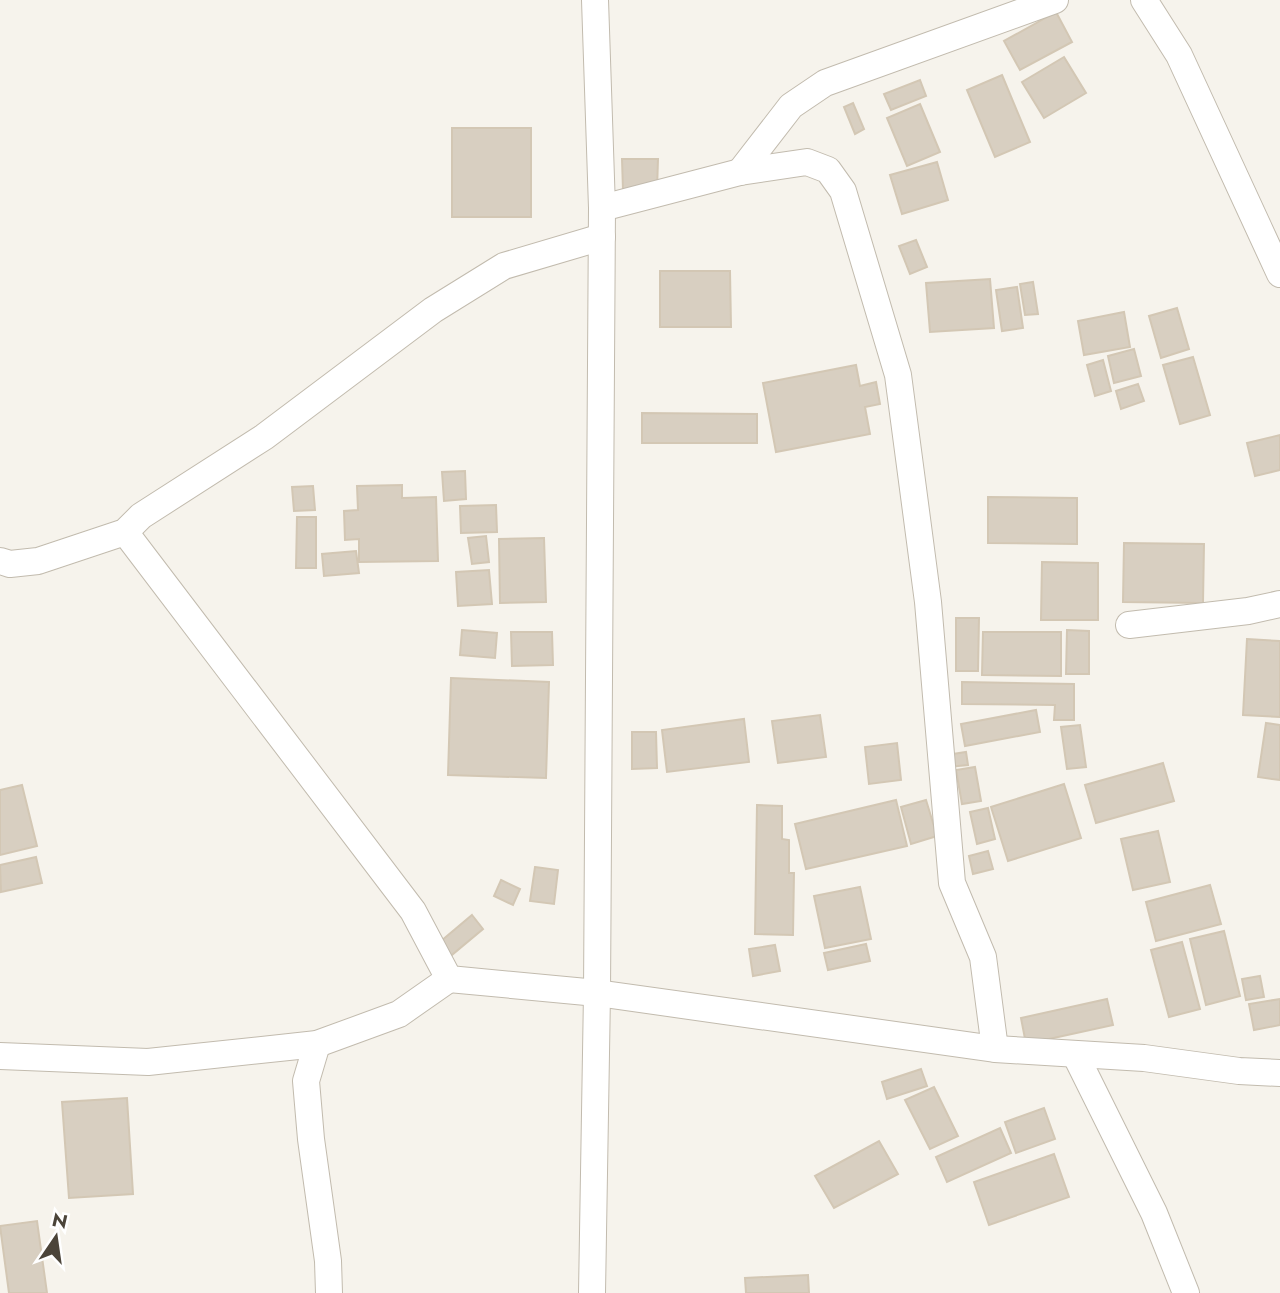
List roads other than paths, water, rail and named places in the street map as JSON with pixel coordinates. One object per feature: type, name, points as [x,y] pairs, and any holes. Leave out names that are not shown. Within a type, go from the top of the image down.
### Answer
[{"type":"street","points":[[592,1293],[597,993],[602,237],[595,0]]},
{"type":"street","points":[[740,172],[791,106],[825,83],[1055,0]]},
{"type":"street","points":[[1144,0],[1179,55],[1280,274]]},
{"type":"street","points":[[602,208],[740,172],[807,162],[828,170],[843,191],[898,375],[928,602],[952,883],[983,957],[995,1049]]},
{"type":"street","points":[[0,562],[10,564],[38,561],[125,532],[141,516],[264,437],[433,310],[504,266],[602,237]]},
{"type":"street","points":[[125,532],[413,912],[449,979]]},
{"type":"street","points":[[1129,625],[1248,611],[1280,604]]},
{"type":"street","points":[[0,1056],[148,1062],[317,1044],[400,1014],[449,979],[597,993],[995,1049],[1144,1058],[1239,1072],[1280,1073]]},
{"type":"street","points":[[317,1044],[306,1081],[329,1293]]},
{"type":"street","points":[[1075,1054],[1154,1213],[1186,1293]]}]
